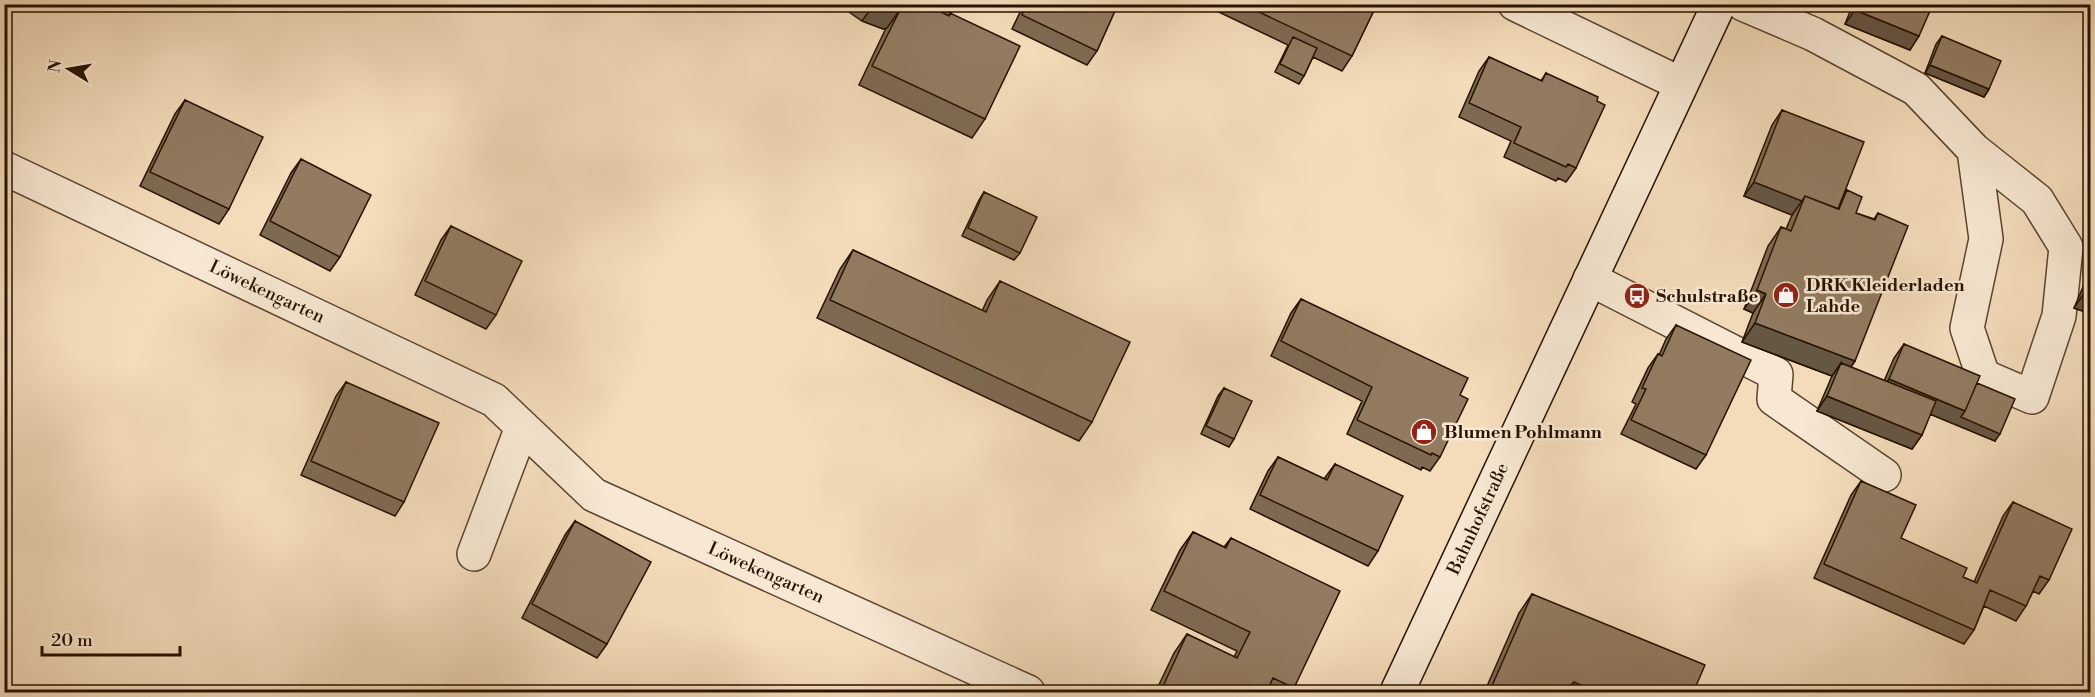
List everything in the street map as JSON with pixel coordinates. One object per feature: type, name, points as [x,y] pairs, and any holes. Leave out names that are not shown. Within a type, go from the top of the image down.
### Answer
[{"type":"street","points":[[1515,4],[1681,84]]},
{"type":"street","name":"Bahnhofstraße","points":[[1397,693],[1719,4]]},
{"type":"street","points":[[1743,4],[1813,34],[1916,89],[1974,150],[2037,200],[2066,247],[2059,316],[2032,397],[1983,376],[1967,328],[1986,239],[1974,150]]},
{"type":"street","name":"Löwekengarten","points":[[4,168],[494,400],[594,495],[1028,693]]},
{"type":"street","points":[[1590,279],[1776,374],[1774,399],[1884,475]]},
{"type":"street","points":[[474,554],[522,428]]},
{"type":"building","points":[[903,4],[925,4],[949,16],[950,13],[1020,46],[985,119],[872,66]]},
{"type":"building","points":[[933,4],[955,4],[951,13]]},
{"type":"building","points":[[1027,4],[1118,4],[1097,51],[1022,15]]},
{"type":"building","points":[[1242,4],[1377,4],[1352,56]]},
{"type":"building","points":[[1857,4],[1933,4],[1919,36],[1855,10]]},
{"type":"building","points":[[1942,36],[2001,61],[1989,89],[1930,65]]},
{"type":"building","points":[[1293,37],[1317,48],[1304,76],[1280,64]]},
{"type":"building","points":[[1489,57],[1542,81],[1546,73],[1598,97],[1597,101],[1605,105],[1576,168],[1568,164],[1566,167],[1514,143],[1521,127],[1469,103]]},
{"type":"building","points":[[185,100],[263,137],[229,209],[150,172]]},
{"type":"building","points":[[1782,110],[1864,142],[1838,209],[1805,196],[1802,201],[1754,182]]},
{"type":"building","points":[[301,159],[371,195],[340,257],[270,221]]},
{"type":"building","points":[[1847,190],[1862,197],[1856,213],[1875,220],[1878,213],[1908,226],[1855,361],[1755,323],[1766,294],[1757,290],[1781,227],[1791,231],[1805,196],[1839,209]]},
{"type":"building","points":[[984,192],[1037,217],[1020,253],[968,228]]},
{"type":"building","points":[[451,226],[522,261],[496,315],[425,281]]},
{"type":"building","points":[[853,250],[986,312],[1000,281],[1130,342],[1092,422],[830,300]]},
{"type":"building","points":[[2091,276],[2091,296],[2084,293]]},
{"type":"building","points":[[1301,299],[1468,378],[1460,395],[1468,399],[1440,457],[1432,453],[1431,455],[1357,420],[1372,387],[1281,341]]},
{"type":"building","points":[[1676,325],[1751,360],[1706,455],[1631,420],[1646,389],[1642,388],[1658,354],[1662,356]]},
{"type":"building","points":[[1904,344],[1980,376],[1965,411],[1889,379]]},
{"type":"building","points":[[1841,363],[1936,401],[1922,435],[1827,396]]},
{"type":"building","points":[[346,382],[439,423],[404,502],[311,461]]},
{"type":"building","points":[[1977,383],[2015,399],[2000,434],[1961,417]]},
{"type":"building","points":[[1224,388],[1252,401],[1234,439],[1206,426]]},
{"type":"building","points":[[1278,457],[1327,480],[1335,464],[1403,496],[1378,551],[1260,495]]},
{"type":"building","points":[[1861,481],[1916,505],[1901,538],[1967,568],[1963,577],[1977,583],[2013,502],[2072,529],[2049,580],[2040,576],[2026,606],[1990,590],[1974,630],[1824,564]]},
{"type":"building","points":[[575,521],[651,562],[607,644],[532,604]]},
{"type":"building","points":[[1193,532],[1226,548],[1231,538],[1340,591],[1294,688],[1273,678],[1266,693],[1160,693],[1187,634],[1237,658],[1250,632],[1164,591]]},
{"type":"building","points":[[1532,594],[1705,665],[1693,693],[1580,693],[1583,686],[1574,682],[1566,693],[1486,693],[1488,687],[1491,688]]},
{"type":"place","name":"DRK Kleiderladen Lahde","points":[[1786,295]]},
{"type":"place","name":"Schulstraße","points":[[1637,296]]},
{"type":"place","name":"Blumen Pohlmann","points":[[1424,432]]}]
